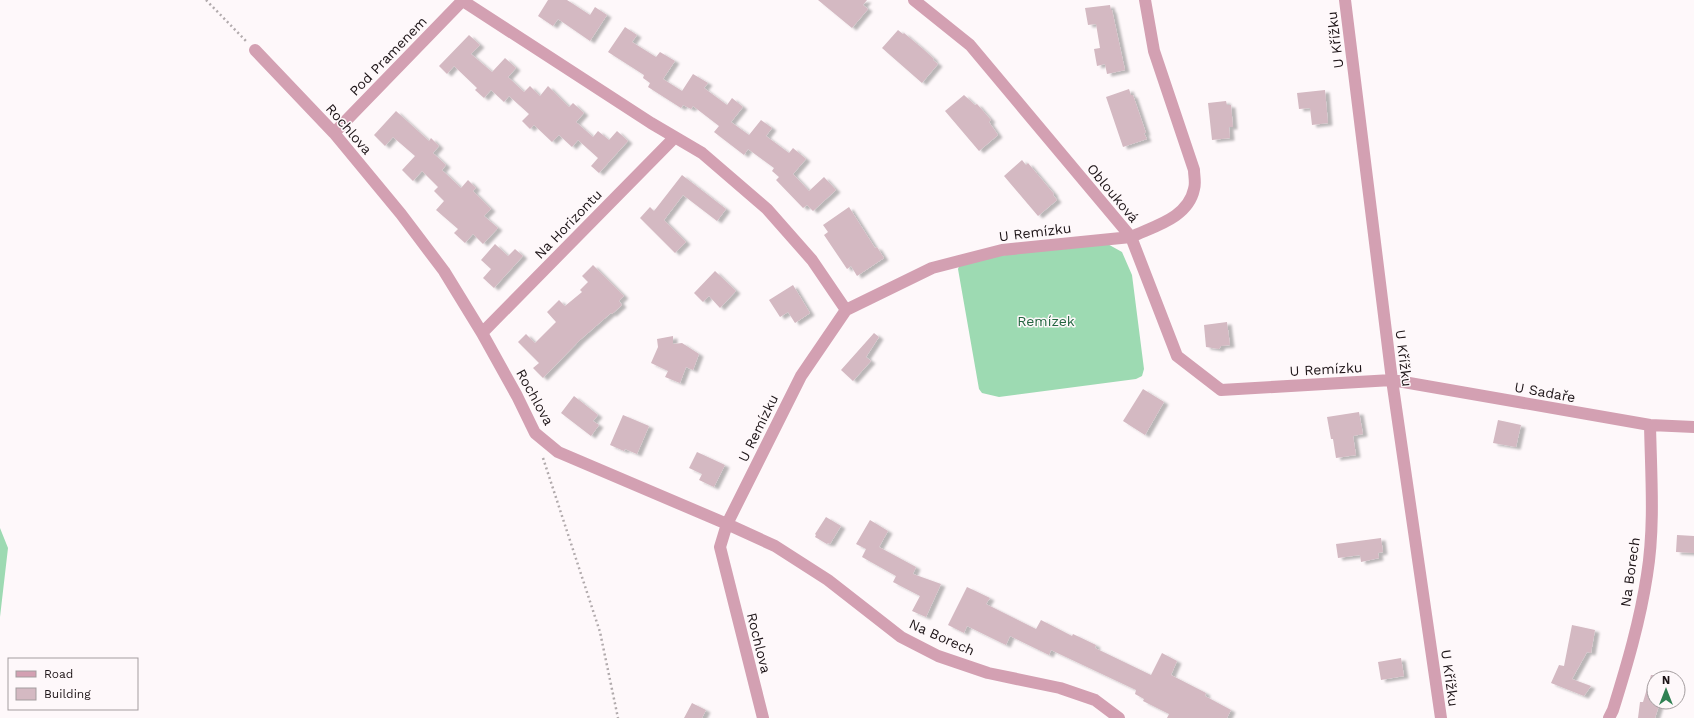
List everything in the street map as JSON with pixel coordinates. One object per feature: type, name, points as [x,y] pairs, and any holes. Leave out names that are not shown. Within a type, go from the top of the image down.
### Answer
[{"type":"street","name":"Pod Pramenem","points":[[334,133],[463,0]]},
{"type":"street","points":[[463,0],[702,153],[767,209],[812,260],[846,310]]},
{"type":"street","name":"Oblouková","points":[[914,0],[970,45],[1130,237],[1174,218],[1186,207],[1194,188],[1194,170],[1154,51],[1145,0]]},
{"type":"street","name":"U Křížku","points":[[1345,0],[1392,380],[1441,718]]},
{"type":"street","name":"Rochlova","points":[[255,50],[334,133],[401,214],[444,271],[482,333],[517,396],[535,433],[558,452],[727,524],[720,547],[763,718]]},
{"type":"street","name":"Na Horizontu","points":[[482,333],[675,137]]},
{"type":"street","name":"U Remízku","points":[[727,524],[801,376],[846,310],[932,268],[1002,250],[1130,237],[1177,356],[1221,390],[1392,380]]},
{"type":"street","name":"U Sadaře","points":[[1392,380],[1650,426],[1694,427]]},
{"type":"street","name":"Na Borech","points":[[1609,718],[1613,710],[1638,626],[1648,573],[1652,521],[1650,426]]},
{"type":"street","name":"Na Borech","points":[[727,524],[775,546],[828,580],[901,637],[938,656],[988,673],[1060,688],[1094,700],[1119,718]]},
{"type":"path","points":[[206,0],[255,50]]},
{"type":"path","points":[[542,454],[600,632],[618,718]]},
{"type":"green space","name":"Remízek","points":[[1104,242],[1122,252],[1132,275],[1144,369],[1142,376],[1136,379],[999,397],[982,393],[979,389],[958,269],[961,261]]},
{"type":"green space","points":[[0,528],[8,548],[0,617]]},
{"type":"building","points":[[548,0],[567,0],[590,15],[595,7],[607,15],[590,41],[558,19],[553,26],[538,16]]},
{"type":"building","points":[[818,0],[867,0],[863,5],[868,9],[852,28]]},
{"type":"building","points":[[1110,5],[1125,70],[1107,74],[1105,64],[1097,66],[1094,49],[1100,48],[1096,24],[1088,25],[1085,8]]},
{"type":"building","points":[[625,27],[637,35],[632,42],[656,57],[660,52],[675,61],[663,79],[682,91],[693,74],[708,83],[704,88],[727,105],[732,98],[743,107],[731,122],[749,135],[761,120],[772,128],[766,136],[789,153],[793,148],[806,159],[793,174],[809,191],[824,177],[836,190],[813,211],[807,205],[803,208],[776,180],[779,177],[772,171],[774,168],[748,149],[744,155],[714,132],[719,126],[693,106],[691,109],[683,105],[681,108],[648,87],[650,83],[643,78],[644,75],[608,52]]},
{"type":"building","points":[[898,30],[903,34],[904,33],[923,49],[938,64],[922,83],[882,48]]},
{"type":"building","points":[[469,35],[480,45],[471,54],[492,72],[505,58],[516,68],[508,77],[524,92],[530,86],[540,96],[548,86],[569,107],[573,103],[584,113],[576,122],[593,137],[598,131],[609,140],[617,131],[628,141],[599,173],[591,166],[598,158],[578,140],[572,147],[559,135],[552,142],[534,125],[530,129],[522,121],[529,114],[509,96],[504,102],[491,90],[484,98],[475,90],[477,88],[454,66],[447,74],[439,66]]},
{"type":"building","points":[[1129,89],[1131,95],[1133,95],[1147,139],[1123,147],[1106,97]]},
{"type":"building","points":[[1325,90],[1328,123],[1312,125],[1310,108],[1299,109],[1297,93]]},
{"type":"building","points":[[964,95],[975,105],[977,104],[991,120],[989,122],[998,135],[979,151],[945,111]]},
{"type":"building","points":[[1226,101],[1227,105],[1231,105],[1233,127],[1229,127],[1230,138],[1212,140],[1208,103]]},
{"type":"building","points":[[396,111],[429,141],[431,138],[439,146],[433,153],[446,165],[442,170],[461,188],[468,180],[476,188],[473,191],[491,209],[484,216],[498,228],[483,244],[473,234],[465,243],[454,233],[458,229],[436,210],[444,201],[434,191],[438,187],[422,171],[413,181],[402,170],[415,156],[393,137],[385,146],[374,135]]},
{"type":"building","points":[[1022,160],[1026,165],[1028,163],[1054,194],[1053,195],[1057,200],[1038,216],[1004,176]]},
{"type":"building","points":[[682,175],[726,209],[717,221],[683,195],[664,220],[686,242],[675,253],[640,218],[650,207],[654,211]]},
{"type":"building","points":[[849,207],[875,248],[877,247],[884,258],[857,276],[851,266],[847,269],[824,235],[828,232],[823,225]]},
{"type":"building","points":[[495,244],[508,256],[515,249],[523,256],[494,288],[483,278],[491,269],[481,260]]},
{"type":"building","points":[[593,265],[624,296],[619,301],[622,305],[580,340],[543,378],[533,368],[539,363],[518,342],[526,334],[535,343],[556,322],[547,312],[559,300],[565,306],[582,292],[580,290],[588,282],[582,276]]},
{"type":"building","points":[[715,271],[736,291],[720,308],[709,296],[703,302],[694,293]]},
{"type":"building","points":[[793,285],[810,313],[795,323],[788,312],[780,317],[769,300]]},
{"type":"building","points":[[1227,322],[1230,345],[1221,346],[1219,349],[1206,347],[1204,325]]},
{"type":"building","points":[[874,333],[879,337],[866,357],[871,361],[853,381],[841,370]]},
{"type":"building","points":[[673,336],[673,344],[682,343],[699,354],[693,370],[686,367],[680,383],[665,377],[668,371],[651,363],[658,347],[657,339]]},
{"type":"building","points":[[1143,389],[1164,402],[1145,435],[1123,421]]},
{"type":"building","points":[[574,396],[598,415],[593,421],[599,425],[591,436],[561,413]]},
{"type":"building","points":[[1359,412],[1363,434],[1353,436],[1356,455],[1336,458],[1327,417]]},
{"type":"building","points":[[623,415],[649,426],[637,454],[625,449],[624,451],[610,445]]},
{"type":"building","points":[[1498,420],[1521,425],[1516,447],[1493,443]]},
{"type":"building","points":[[697,452],[725,465],[714,487],[699,480],[702,474],[689,468]]},
{"type":"building","points":[[826,517],[841,526],[830,544],[827,544],[815,537],[815,534]]},
{"type":"building","points":[[870,520],[888,531],[879,547],[916,567],[913,574],[941,584],[926,617],[912,611],[920,596],[893,582],[896,576],[862,557],[866,549],[856,544]]},
{"type":"building","points":[[1677,535],[1694,536],[1694,553],[1676,552]]},
{"type":"building","points":[[1381,538],[1383,552],[1378,553],[1379,558],[1361,562],[1360,555],[1338,558],[1336,544]]},
{"type":"building","points":[[967,587],[990,598],[986,604],[1036,629],[1041,620],[1072,636],[1073,634],[1096,645],[1095,648],[1151,675],[1162,653],[1177,661],[1171,675],[1206,693],[1205,696],[1231,710],[1227,718],[1167,718],[1169,714],[1143,701],[1144,699],[1135,694],[1136,690],[1051,650],[1049,655],[1010,636],[1006,645],[967,626],[964,633],[948,625]]},
{"type":"building","points":[[1572,625],[1595,630],[1591,653],[1587,652],[1572,679],[1591,686],[1584,696],[1551,683],[1559,665],[1564,666]]},
{"type":"building","points":[[1401,658],[1404,676],[1381,680],[1378,662]]},
{"type":"building","points":[[1646,692],[1646,710],[1658,710],[1655,718],[1638,718],[1640,702],[1643,702]]},
{"type":"building","points":[[692,703],[706,710],[702,718],[684,718]]}]
